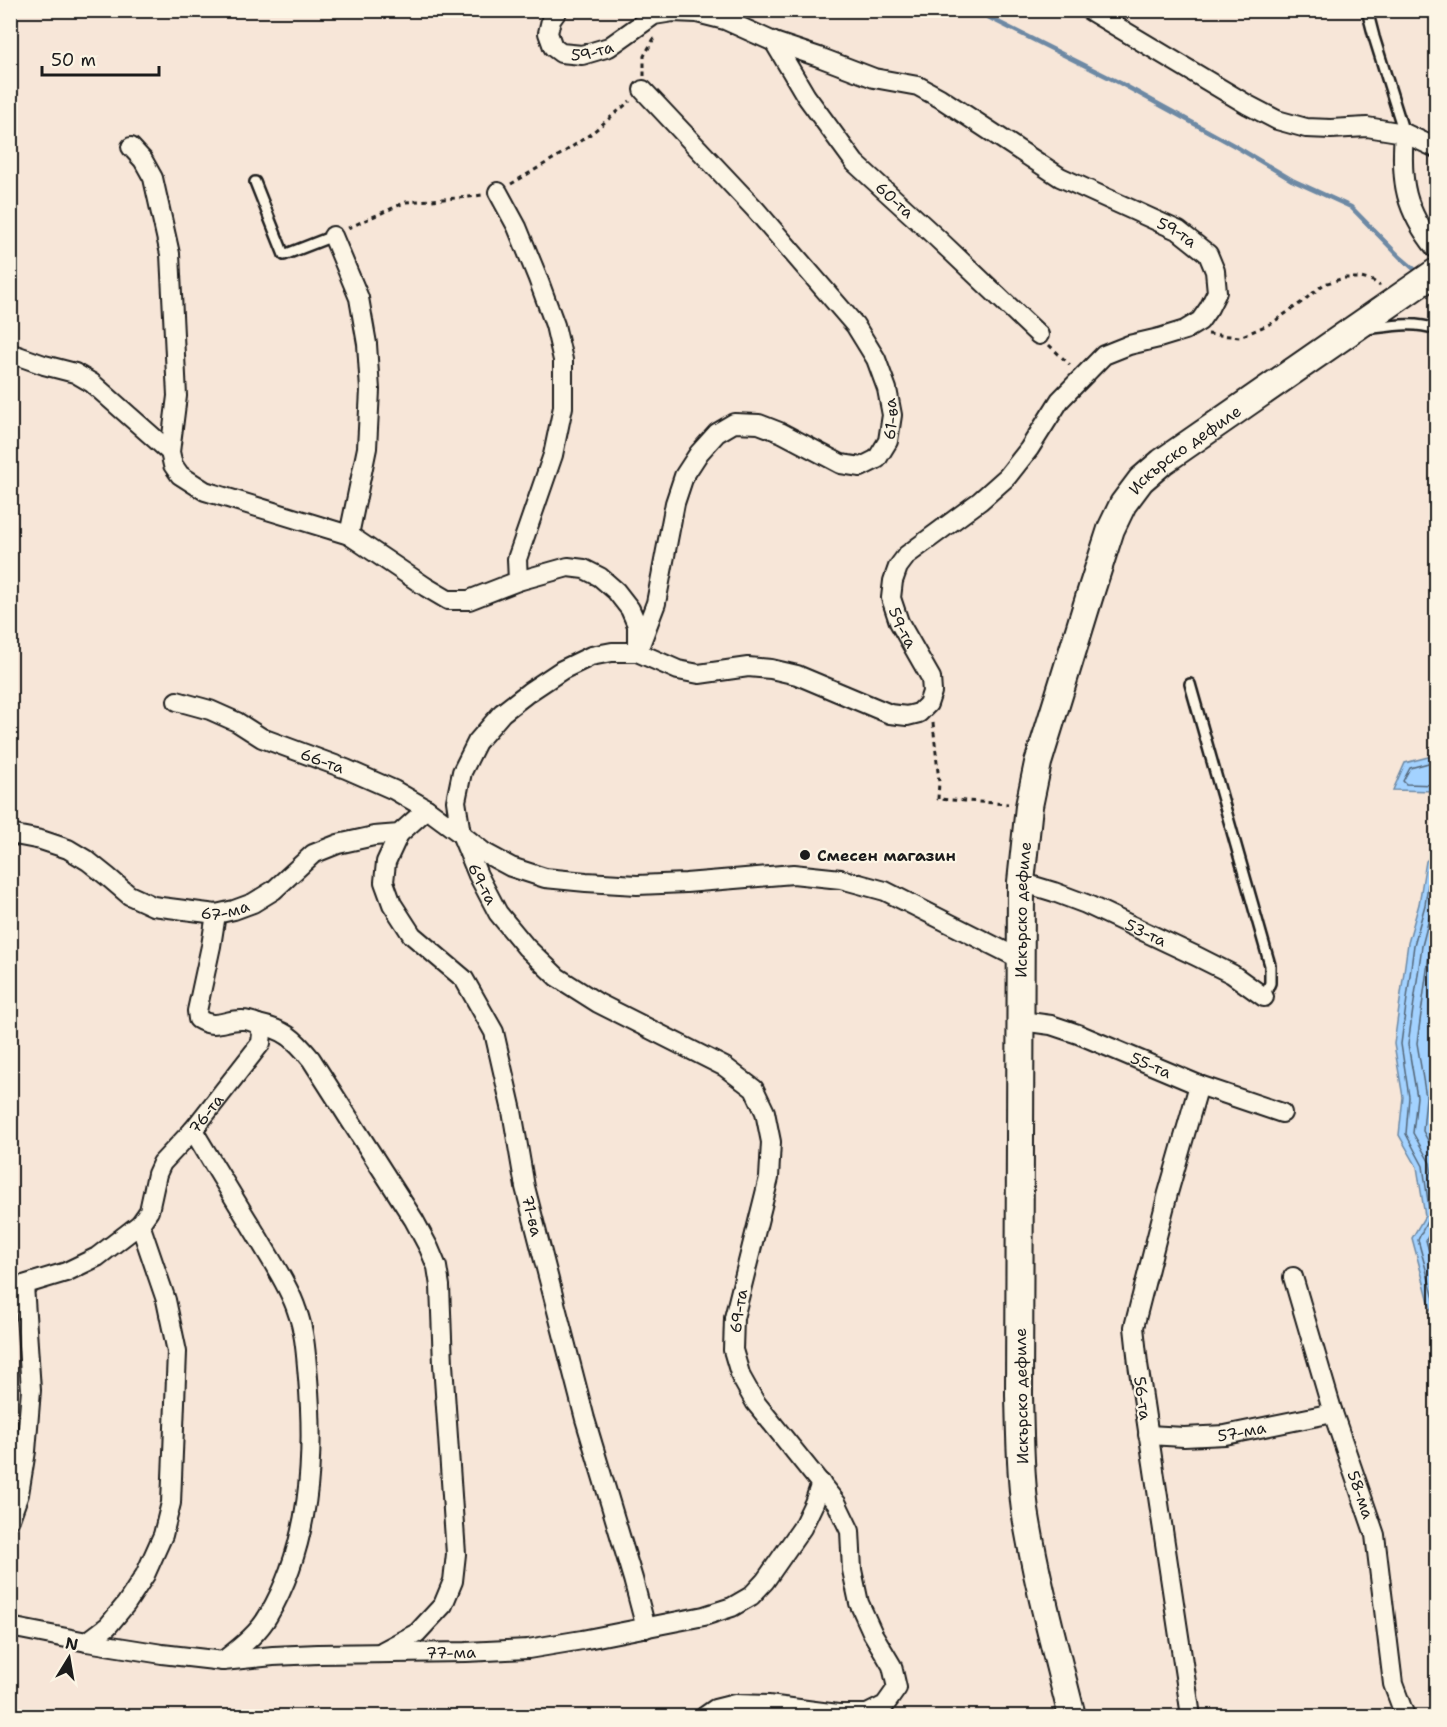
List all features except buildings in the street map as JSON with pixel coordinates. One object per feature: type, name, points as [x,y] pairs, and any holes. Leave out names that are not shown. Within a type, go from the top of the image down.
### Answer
[{"type":"main road","name":"Искърско дефиле","points":[[1072,1716],[1040,1584],[1025,1510],[1020,1456],[1022,882],[1029,806],[1038,762],[1112,529],[1123,504],[1141,480],[1162,462],[1437,272]]},
{"type":"street","name":"59-та","points":[[558,10],[551,20],[548,33],[552,46],[561,53],[582,55],[609,47],[654,15],[673,12],[697,13],[725,20],[774,42],[874,78],[918,86],[963,112],[1060,177],[1179,231],[1208,254],[1215,271],[1216,292],[1200,321],[1185,330],[1129,345],[1104,355],[1060,400],[1029,449],[1007,477],[980,501],[907,555],[897,567],[891,598],[899,622],[931,678],[932,692],[929,701]]},
{"type":"street","points":[[1089,10],[1277,120],[1306,128],[1367,127],[1404,133],[1437,148]]},
{"type":"street","name":"60-та","points":[[774,42],[806,96],[855,163],[938,238],[1039,335]]},
{"type":"street","name":"61-ва","points":[[637,652],[656,603],[675,503],[684,476],[699,453],[717,433],[734,423],[759,424],[782,433],[842,464],[861,467],[877,459],[888,441],[892,415],[887,389],[876,359],[855,325],[755,209],[643,90]]},
{"type":"street","points":[[1404,133],[1402,162],[1406,196],[1418,223],[1437,249]]},
{"type":"street","points":[[131,147],[143,160],[153,178],[170,254],[177,396],[170,452],[173,465],[180,475],[205,491],[349,535],[448,600],[469,600],[518,580],[568,567],[584,569],[600,577],[616,591],[630,609],[637,625],[637,652]]},
{"type":"street","points":[[498,192],[517,227],[537,276],[555,325],[562,360],[563,407],[553,455],[517,559],[518,580]]},
{"type":"street","points":[[333,236],[359,298],[367,344],[370,390],[367,448],[349,535]]},
{"type":"street","points":[[10,353],[75,373],[92,383],[170,452]]},
{"type":"street","points":[[929,701],[919,713],[907,716],[890,714],[797,675],[771,669],[747,667],[699,674],[678,670],[637,652],[612,651],[591,656],[562,670],[529,692],[502,713],[477,742],[462,772],[456,801],[460,834],[485,853],[511,867],[545,878],[637,885],[793,874],[841,879],[885,891],[1020,960]]},
{"type":"street","name":"66-та","points":[[177,701],[210,710],[237,722],[262,738],[346,769],[394,790],[427,809],[460,834]]},
{"type":"street","points":[[399,834],[427,809]]},
{"type":"street","name":"67-ма","points":[[10,834],[41,840],[68,849],[101,871],[129,895],[153,906],[216,914],[253,903],[274,890],[313,854],[338,844],[399,834]]},
{"type":"street","name":"71-ва","points":[[399,834],[386,862],[384,882],[392,904],[412,935],[464,979],[494,1032],[512,1111],[525,1187],[585,1419],[646,1628]]},
{"type":"street","name":"69-та","points":[[460,834],[498,913],[526,947],[557,977],[598,1003],[726,1067],[754,1089],[765,1112],[771,1142],[769,1178],[734,1318],[733,1350],[741,1377],[755,1402],[837,1504],[850,1531],[852,1570],[859,1603],[873,1634],[892,1666],[897,1688],[885,1705],[867,1714],[838,1714],[768,1705],[735,1704],[715,1709],[705,1716]]},
{"type":"street","name":"53-та","points":[[1022,882],[1086,904],[1196,956],[1232,974],[1264,997]]},
{"type":"street","points":[[216,914],[196,1011],[198,1019],[206,1024],[245,1020],[285,1032],[296,1040],[311,1059],[414,1220],[437,1268],[440,1286],[456,1554],[453,1581],[443,1605],[417,1633],[377,1654]]},
{"type":"street","name":"55-та","points":[[1021,1021],[1051,1025],[1078,1034],[1199,1085],[1282,1113]]},
{"type":"street","name":"76-та","points":[[17,1287],[66,1272],[97,1257],[140,1224],[150,1210],[157,1174],[162,1163],[193,1130],[261,1042],[262,1034],[258,1024]]},
{"type":"street","name":"56-та","points":[[1191,1716],[1148,1435],[1134,1327],[1168,1193],[1199,1085]]},
{"type":"street","points":[[193,1130],[277,1270],[297,1311],[306,1352],[309,1394],[311,1460],[298,1546],[284,1586],[267,1618],[248,1640],[223,1660]]},
{"type":"street","points":[[87,1642],[108,1626],[145,1575],[164,1535],[171,1503],[177,1352],[166,1300],[140,1224]]},
{"type":"street","name":"58-ма","points":[[1293,1276],[1333,1413],[1375,1535],[1393,1684],[1405,1716]]},
{"type":"street","points":[[10,1519],[19,1494],[26,1451],[31,1390],[17,1287]]},
{"type":"street","name":"57-ма","points":[[1148,1435],[1184,1437],[1225,1435],[1333,1413]]},
{"type":"street","name":"77-ма","points":[[10,1627],[162,1654],[223,1660],[318,1654],[528,1649],[646,1628],[704,1616],[732,1607],[751,1596],[765,1581],[802,1528],[821,1483]]},
{"type":"lane","points":[[1367,10],[1404,133]]},
{"type":"lane","points":[[255,182],[284,255],[333,236]]},
{"type":"lane","points":[[1352,332],[1407,323],[1437,329]]},
{"type":"lane","points":[[1190,684],[1270,965],[1270,983],[1264,997]]},
{"type":"path","points":[[643,90],[644,56],[653,39],[673,12]]},
{"type":"path","points":[[1185,330],[1217,336],[1240,337],[1272,323],[1324,284],[1344,278],[1361,278],[1408,292]]},
{"type":"path","points":[[1039,335],[1082,376]]},
{"type":"path","points":[[929,701],[935,735],[938,799],[1029,806]]},
{"type":"water","points":[[1436,755],[1436,791],[1393,790],[1405,763]]},
{"type":"water","points":[[1436,851],[1436,1328],[1412,1238],[1425,1216],[1417,1167],[1399,1135],[1403,1097],[1394,1044],[1408,943],[1419,904],[1426,861]]},
{"type":"waterway","points":[[974,10],[1120,83],[1292,180],[1351,207],[1420,274]]},
{"type":"place","name":"Смесен магазин","points":[[805,855]]}]
